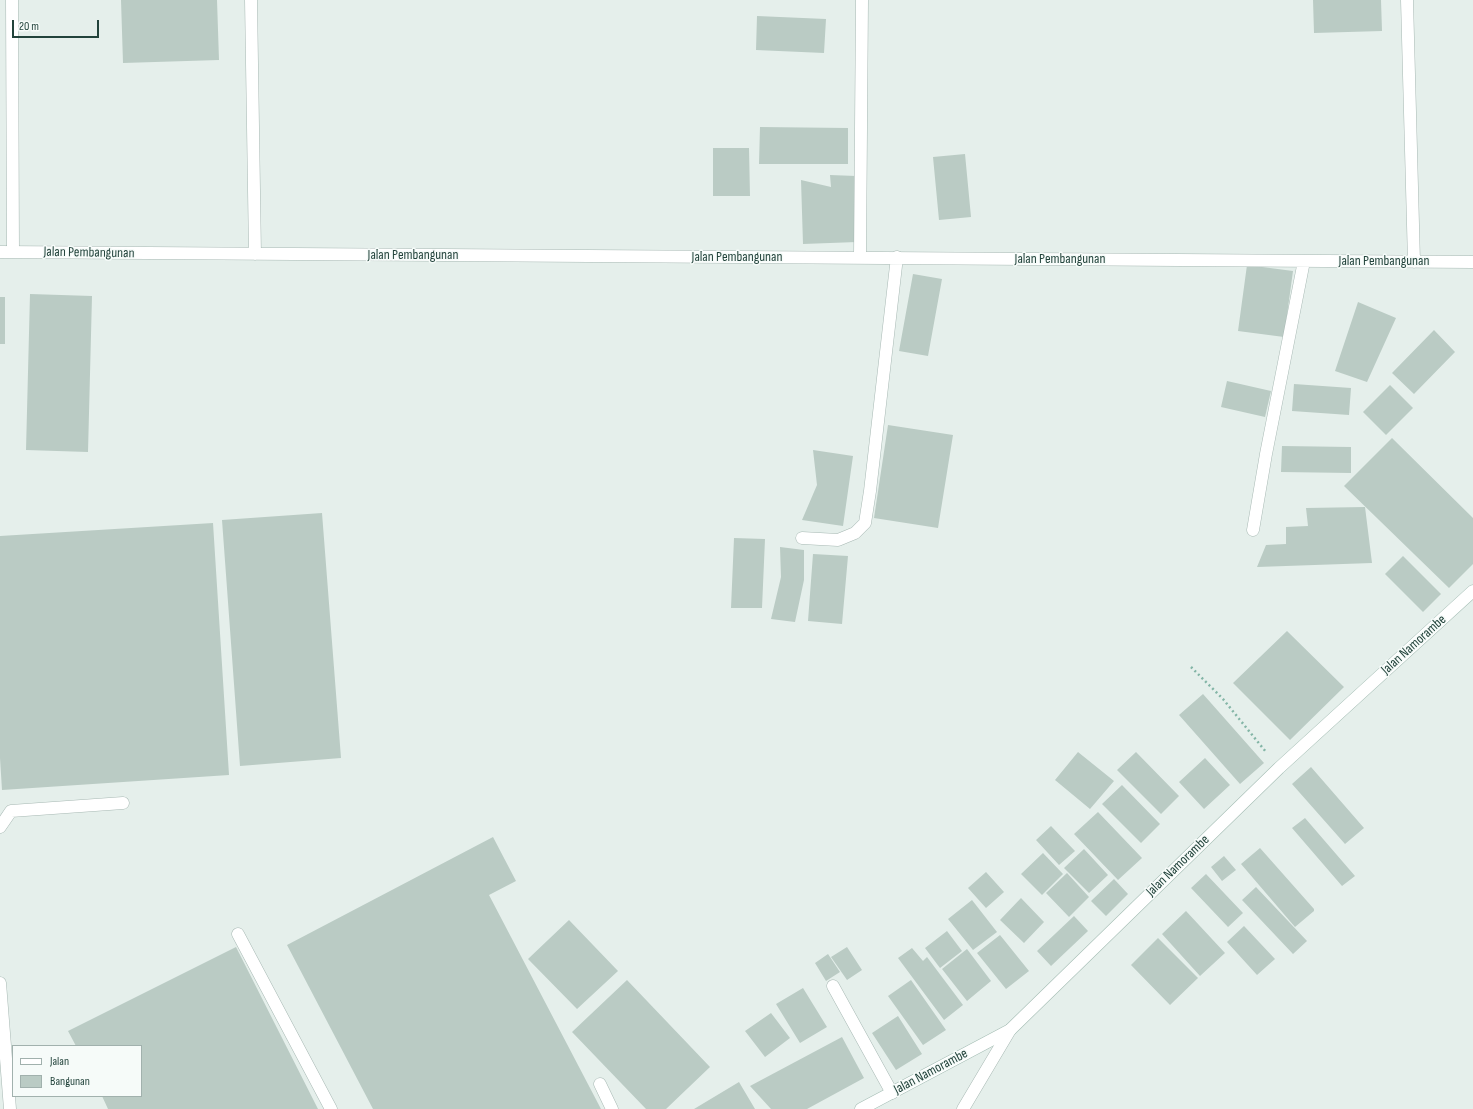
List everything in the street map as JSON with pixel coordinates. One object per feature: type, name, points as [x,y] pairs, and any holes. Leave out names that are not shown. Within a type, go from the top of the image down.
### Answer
[{"type":"street","points":[[12,0],[13,252]]},
{"type":"street","points":[[251,0],[255,254]]},
{"type":"street","points":[[860,257],[862,0]]},
{"type":"street","points":[[1406,0],[1414,262]]},
{"type":"street","name":"Jalan Pembangunan","points":[[0,252],[1473,262]]},
{"type":"street","points":[[802,538],[838,540],[855,533],[865,524],[897,258]]},
{"type":"street","points":[[1252,530],[1304,261]]},
{"type":"street","name":"Jalan Namorambe","points":[[861,1109],[1010,1030],[1279,768],[1473,591]]},
{"type":"street","points":[[0,827],[11,811],[123,803]]},
{"type":"street","points":[[238,934],[331,1109]]},
{"type":"street","points":[[0,983],[10,1109]]},
{"type":"street","points":[[833,986],[892,1093]]},
{"type":"street","points":[[962,1109],[1010,1030]]},
{"type":"street","points":[[600,1084],[612,1109]]},
{"type":"path","points":[[1191,667],[1223,699],[1279,768]]},
{"type":"building","points":[[121,0],[217,0],[219,60],[123,63]]},
{"type":"building","points":[[1313,0],[1381,0],[1382,31],[1314,33]]},
{"type":"building","points":[[757,16],[826,19],[824,53],[756,50]]},
{"type":"building","points":[[760,127],[848,128],[848,164],[759,164]]},
{"type":"building","points":[[713,148],[749,148],[750,196],[713,196]]},
{"type":"building","points":[[965,154],[971,217],[939,220],[933,157]]},
{"type":"building","points":[[830,175],[856,176],[857,242],[803,244],[801,180],[831,187]]},
{"type":"building","points":[[1247,265],[1293,271],[1284,337],[1238,331]]},
{"type":"building","points":[[913,274],[942,279],[928,356],[899,351]]},
{"type":"building","points":[[30,294],[92,296],[88,452],[26,450]]},
{"type":"building","points":[[0,297],[5,297],[5,344],[0,344]]},
{"type":"building","points":[[1358,302],[1396,318],[1367,382],[1335,371]]},
{"type":"building","points":[[1434,330],[1455,352],[1414,394],[1392,373]]},
{"type":"building","points":[[1227,381],[1271,391],[1265,417],[1221,407]]},
{"type":"building","points":[[1294,384],[1351,388],[1349,415],[1292,411]]},
{"type":"building","points":[[1390,385],[1413,408],[1386,435],[1363,412]]},
{"type":"building","points":[[888,425],[953,435],[938,528],[874,518]]},
{"type":"building","points":[[1392,438],[1473,518],[1473,564],[1449,588],[1344,486]]},
{"type":"building","points":[[1282,446],[1351,447],[1351,473],[1281,472]]},
{"type":"building","points":[[813,450],[853,456],[843,526],[802,520],[817,485]]},
{"type":"building","points":[[1365,507],[1372,563],[1257,567],[1266,545],[1286,544],[1286,527],[1308,526],[1306,508]]},
{"type":"building","points":[[322,513],[341,758],[240,766],[222,520]]},
{"type":"building","points":[[213,523],[229,775],[2,790],[0,758],[0,536]]},
{"type":"building","points":[[734,538],[765,539],[762,608],[731,608]]},
{"type":"building","points":[[780,547],[804,550],[804,580],[795,622],[771,619],[781,577]]},
{"type":"building","points":[[813,554],[848,556],[842,624],[808,621]]},
{"type":"building","points":[[1403,556],[1441,594],[1423,612],[1385,574]]},
{"type":"building","points":[[1287,631],[1344,687],[1290,740],[1233,683]]},
{"type":"building","points":[[1203,694],[1264,763],[1240,784],[1179,715]]},
{"type":"building","points":[[1078,752],[1114,781],[1090,809],[1055,780]]},
{"type":"building","points":[[1136,752],[1179,796],[1161,814],[1117,770]]},
{"type":"building","points":[[1205,758],[1230,785],[1204,809],[1179,782]]},
{"type":"building","points":[[1311,767],[1364,828],[1345,844],[1292,784]]},
{"type":"building","points":[[1122,785],[1160,824],[1141,843],[1102,804]]},
{"type":"building","points":[[1098,812],[1142,858],[1118,880],[1074,834]]},
{"type":"building","points":[[1305,818],[1355,876],[1342,886],[1292,828]]},
{"type":"building","points":[[1051,826],[1075,851],[1059,865],[1036,840]]},
{"type":"building","points":[[493,837],[516,881],[489,895],[601,1109],[373,1109],[287,945]]},
{"type":"building","points":[[1260,848],[1314,909],[1314,911],[1295,927],[1241,864]]},
{"type":"building","points":[[1084,849],[1108,875],[1089,893],[1064,868]]},
{"type":"building","points":[[1043,853],[1063,874],[1042,895],[1021,874]]},
{"type":"building","points":[[1224,856],[1236,870],[1222,881],[1211,867]]},
{"type":"building","points":[[986,872],[1004,892],[986,908],[968,888]]},
{"type":"building","points":[[1067,873],[1089,897],[1069,917],[1046,893]]},
{"type":"building","points":[[1206,874],[1243,913],[1228,927],[1191,888]]},
{"type":"building","points":[[1114,879],[1128,894],[1106,916],[1091,901]]},
{"type":"building","points":[[1256,887],[1307,941],[1293,954],[1242,900]]},
{"type":"building","points":[[1021,898],[1044,922],[1024,943],[1000,920]]},
{"type":"building","points":[[972,900],[997,932],[973,950],[948,919]]},
{"type":"building","points":[[1186,911],[1225,953],[1200,976],[1162,934]]},
{"type":"building","points":[[1074,916],[1088,931],[1051,966],[1037,951]]},
{"type":"building","points":[[569,920],[618,971],[577,1009],[528,959]]},
{"type":"building","points":[[1244,926],[1275,959],[1257,975],[1227,942]]},
{"type":"building","points":[[947,931],[962,951],[940,968],[925,948]]},
{"type":"building","points":[[1000,935],[1029,971],[1006,989],[977,953]]},
{"type":"building","points":[[1158,938],[1198,978],[1170,1005],[1131,965]]},
{"type":"building","points":[[236,947],[318,1109],[108,1109],[102,1097],[142,1097],[142,1045],[75,1045],[68,1031]]},
{"type":"building","points":[[847,947],[862,970],[847,980],[831,957]]},
{"type":"building","points":[[912,948],[923,961],[927,957],[963,1005],[944,1020],[898,958]]},
{"type":"building","points":[[967,949],[991,981],[967,1001],[942,969]]},
{"type":"building","points":[[828,954],[840,972],[826,981],[815,963]]},
{"type":"building","points":[[627,980],[710,1067],[666,1109],[646,1109],[572,1032]]},
{"type":"building","points":[[911,980],[946,1030],[923,1045],[888,996]]},
{"type":"building","points":[[803,988],[827,1027],[800,1043],[776,1004]]},
{"type":"building","points":[[771,1013],[790,1038],[765,1057],[745,1031]]},
{"type":"building","points":[[898,1016],[922,1054],[896,1070],[872,1033]]},
{"type":"building","points":[[842,1037],[864,1078],[807,1109],[771,1109],[750,1086]]},
{"type":"building","points":[[739,1082],[755,1109],[694,1109]]}]
